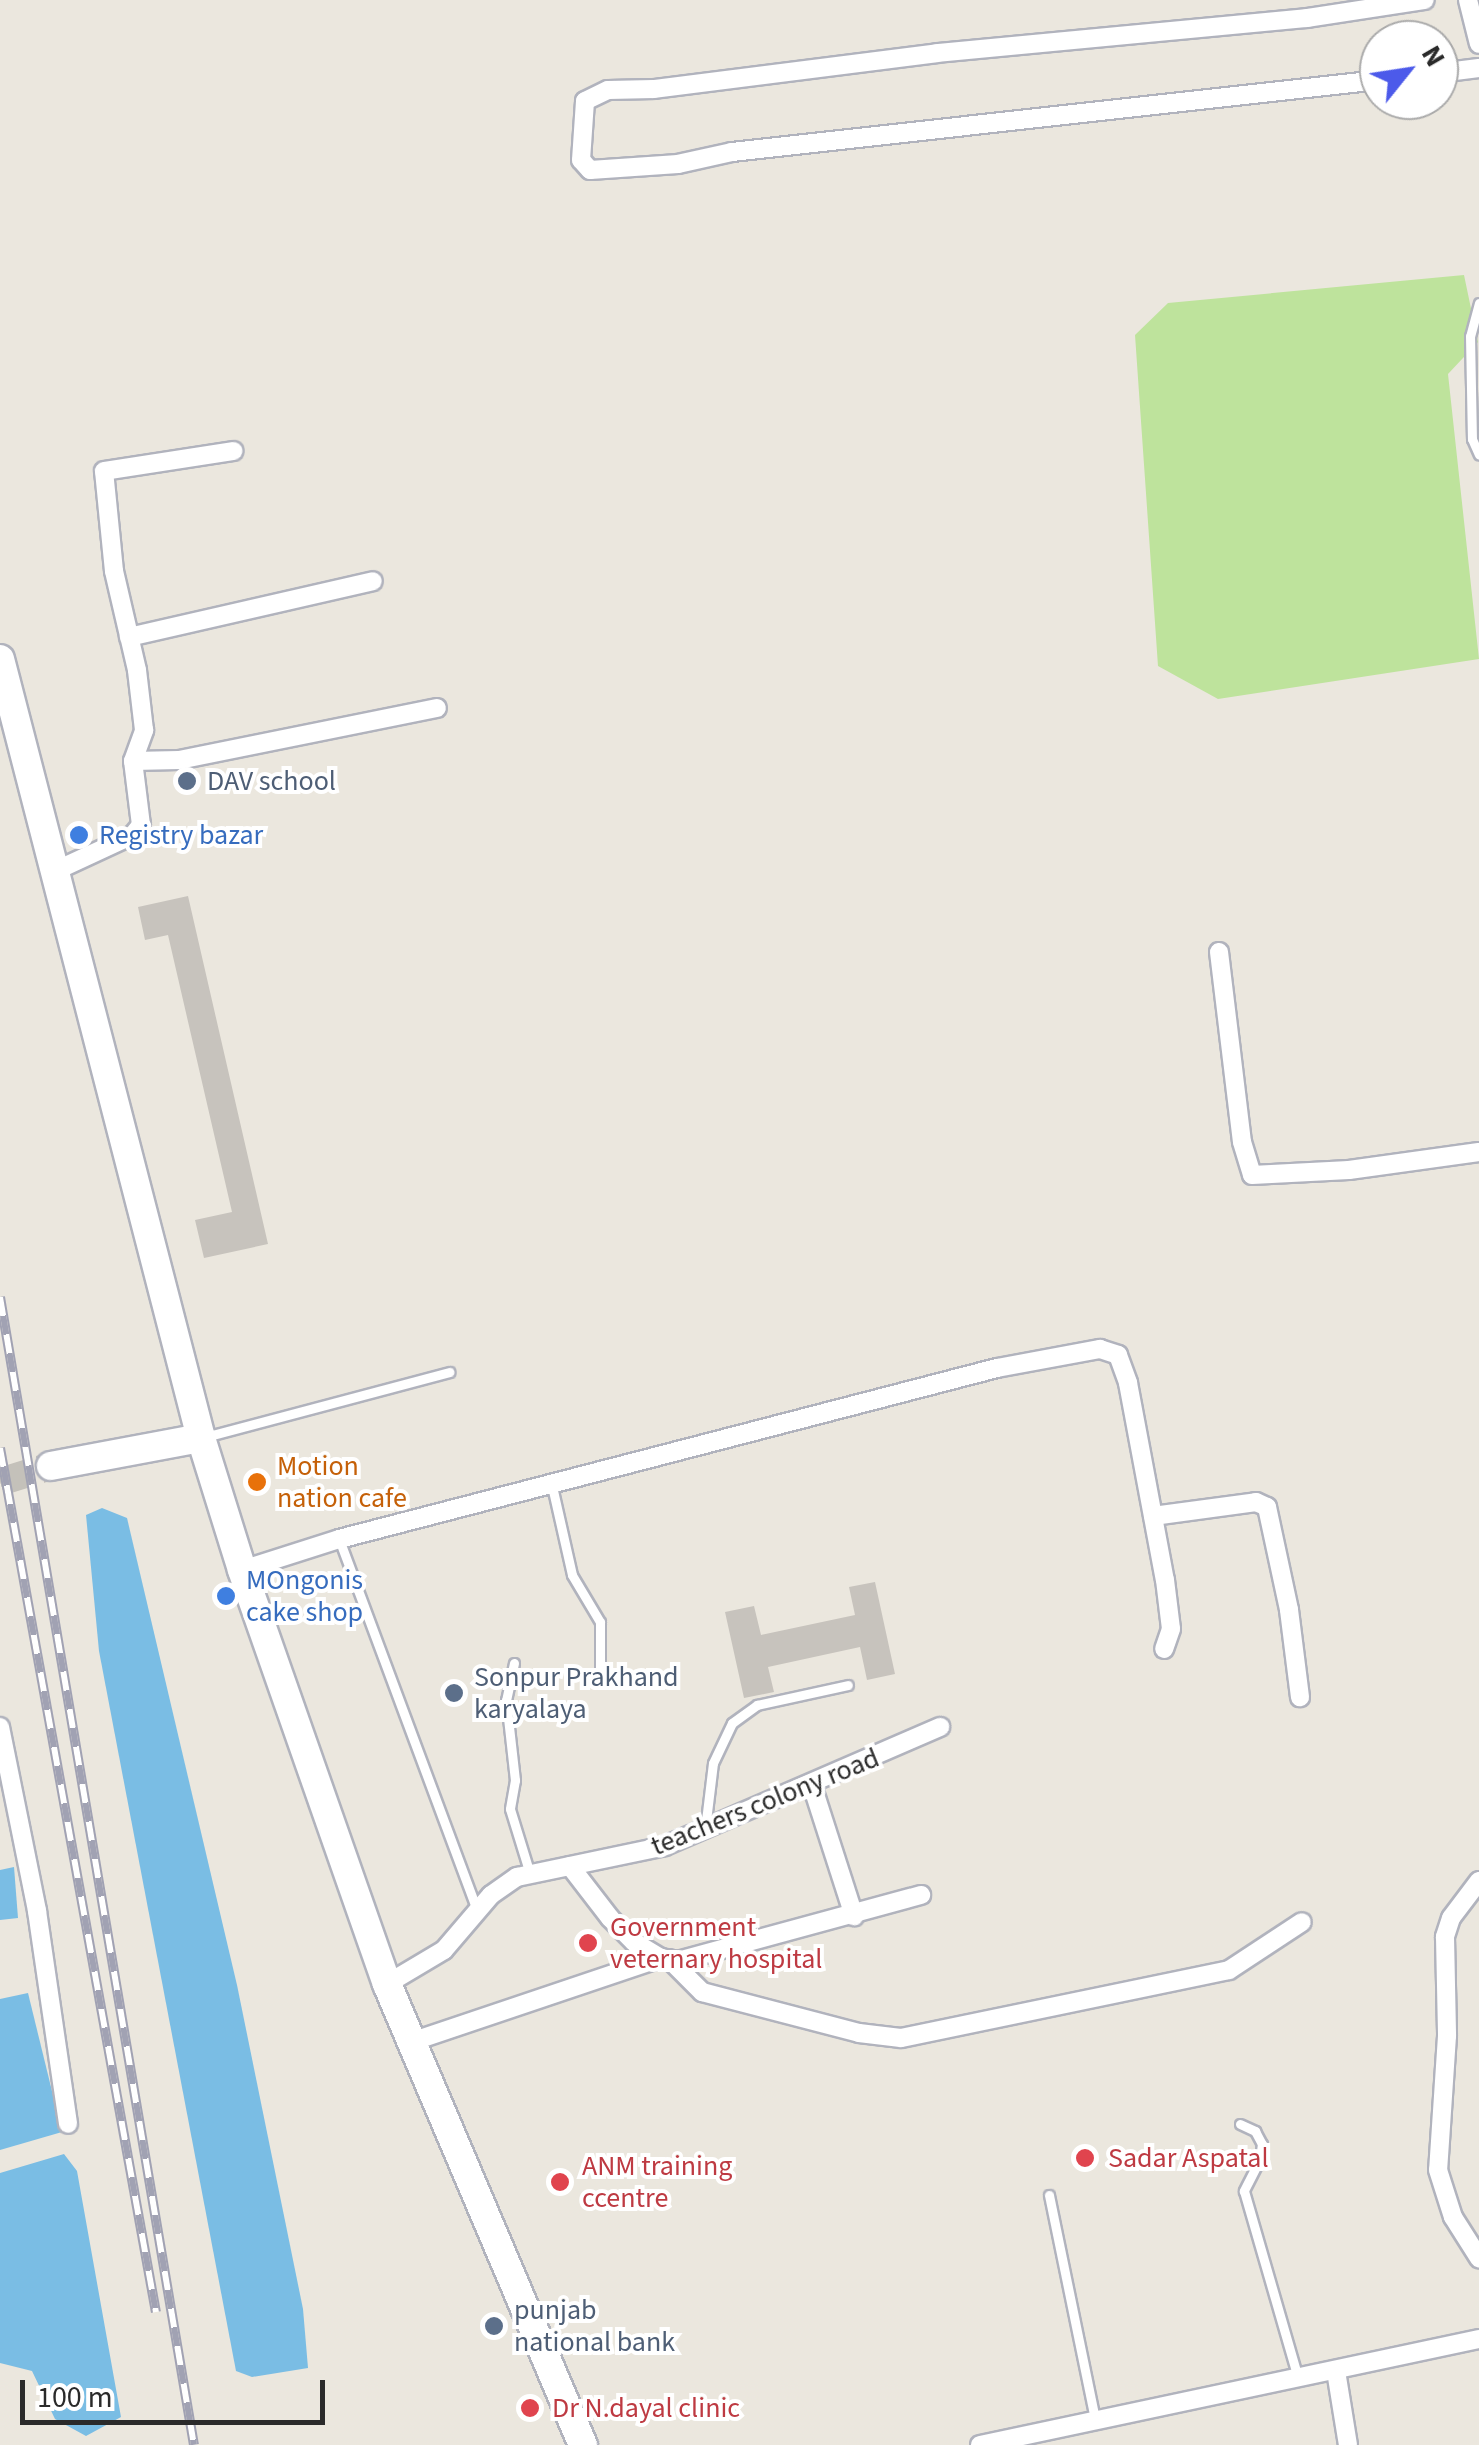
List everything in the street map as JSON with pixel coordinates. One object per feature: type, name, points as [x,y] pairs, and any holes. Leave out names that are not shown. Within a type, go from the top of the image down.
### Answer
[{"type":"main road","points":[[0,660],[201,1438],[242,1570],[386,1984],[583,2445]]},
{"type":"main road","points":[[51,1466],[201,1438]]},
{"type":"street","points":[[1359,82],[732,152],[678,164],[590,170],[581,160],[586,101],[608,90],[654,89],[937,53],[1307,18],[1425,0]]},
{"type":"street","points":[[1468,0],[1479,44]]},
{"type":"street","points":[[54,871],[138,832],[142,818],[133,761],[144,730],[114,571],[104,471],[233,451]]},
{"type":"street","points":[[129,637],[373,581]]},
{"type":"street","points":[[133,761],[180,760],[436,708]]},
{"type":"street","points":[[1219,952],[1237,1105],[1252,1175],[1349,1170],[1479,1152]]},
{"type":"street","points":[[242,1570],[339,1539],[997,1368],[1100,1349],[1118,1355],[1122,1362],[1170,1619],[1164,1649]]},
{"type":"street","points":[[1153,1516],[1256,1502],[1267,1507],[1289,1610],[1300,1697]]},
{"type":"street","name":"teachers colony road","points":[[386,1984],[444,1950],[490,1895],[530,1874],[639,1854],[812,1785],[940,1726]]},
{"type":"street","points":[[0,1727],[3,1761],[37,1911],[68,2124]]},
{"type":"street","points":[[812,1785],[854,1916]]},
{"type":"street","points":[[570,1866],[634,1942],[665,1959],[702,1992],[859,2034],[901,2038],[1229,1970],[1302,1922]]},
{"type":"street","points":[[1479,1881],[1450,1918],[1445,1937],[1447,2036],[1438,2170],[1453,2217],[1479,2258]]},
{"type":"street","points":[[411,2042],[665,1959],[690,1960],[922,1895]]},
{"type":"street","points":[[980,2445],[1479,2339]]},
{"type":"street","points":[[1336,2371],[1348,2445]]},
{"type":"lane","points":[[1479,303],[1470,336],[1472,438],[1479,455]]},
{"type":"lane","points":[[201,1438],[449,1372]]},
{"type":"lane","points":[[552,1486],[572,1575],[600,1622],[600,1676]]},
{"type":"lane","points":[[339,1539],[478,1912]]},
{"type":"lane","points":[[514,1663],[506,1700],[515,1780],[510,1809],[530,1874]]},
{"type":"lane","points":[[705,1829],[718,1743],[732,1723],[758,1705],[848,1685]]},
{"type":"lane","points":[[1240,2124],[1255,2131],[1262,2144],[1260,2158],[1244,2191],[1298,2379]]},
{"type":"lane","points":[[1050,2195],[1095,2420]]},
{"type":"green space","points":[[1464,275],[1478,342],[1448,374],[1479,659],[1218,699],[1158,666],[1135,335],[1168,303]]},
{"type":"water","points":[[102,1508],[127,1518],[237,1985],[303,2309],[308,2368],[252,2377],[236,2371],[99,1651],[86,1515]]},
{"type":"water","points":[[14,1867],[18,1918],[0,1920],[0,1870]]},
{"type":"water","points":[[28,1993],[62,2132],[0,2150],[0,1999]]},
{"type":"water","points":[[64,2154],[77,2171],[121,2417],[86,2436],[55,2419],[32,2371],[0,2363],[0,2173]]},
{"type":"building","points":[[188,896],[268,1244],[204,1258],[195,1220],[232,1212],[168,935],[145,940],[138,907]]},
{"type":"building","points":[[875,1582],[895,1674],[867,1680],[860,1647],[768,1667],[774,1692],[744,1698],[725,1612],[754,1606],[761,1635],[855,1615],[849,1587]]},
{"type":"tunnel","points":[[0,1482],[51,1466]]},
{"type":"railway","points":[[0,1297],[194,2445]]},
{"type":"railway","points":[[0,1448],[156,2312]]},
{"type":"place","name":"DAV school","points":[[187,781]]},
{"type":"place","name":"Registry bazar","points":[[79,835]]},
{"type":"place","name":"Motion nation cafe","points":[[257,1482]]},
{"type":"place","name":"MOngonis cake shop","points":[[226,1596]]},
{"type":"place","name":"Sonpur Prakhand karyalaya","points":[[454,1693]]},
{"type":"place","name":"Government veternary hospital","points":[[588,1943]]},
{"type":"place","name":"Sadar Aspatal","points":[[1085,2158]]},
{"type":"place","name":"ANM training ccentre","points":[[560,2182]]},
{"type":"place","name":"punjab national bank","points":[[494,2326]]},
{"type":"place","name":"Dr N.dayal clinic","points":[[530,2408]]}]
